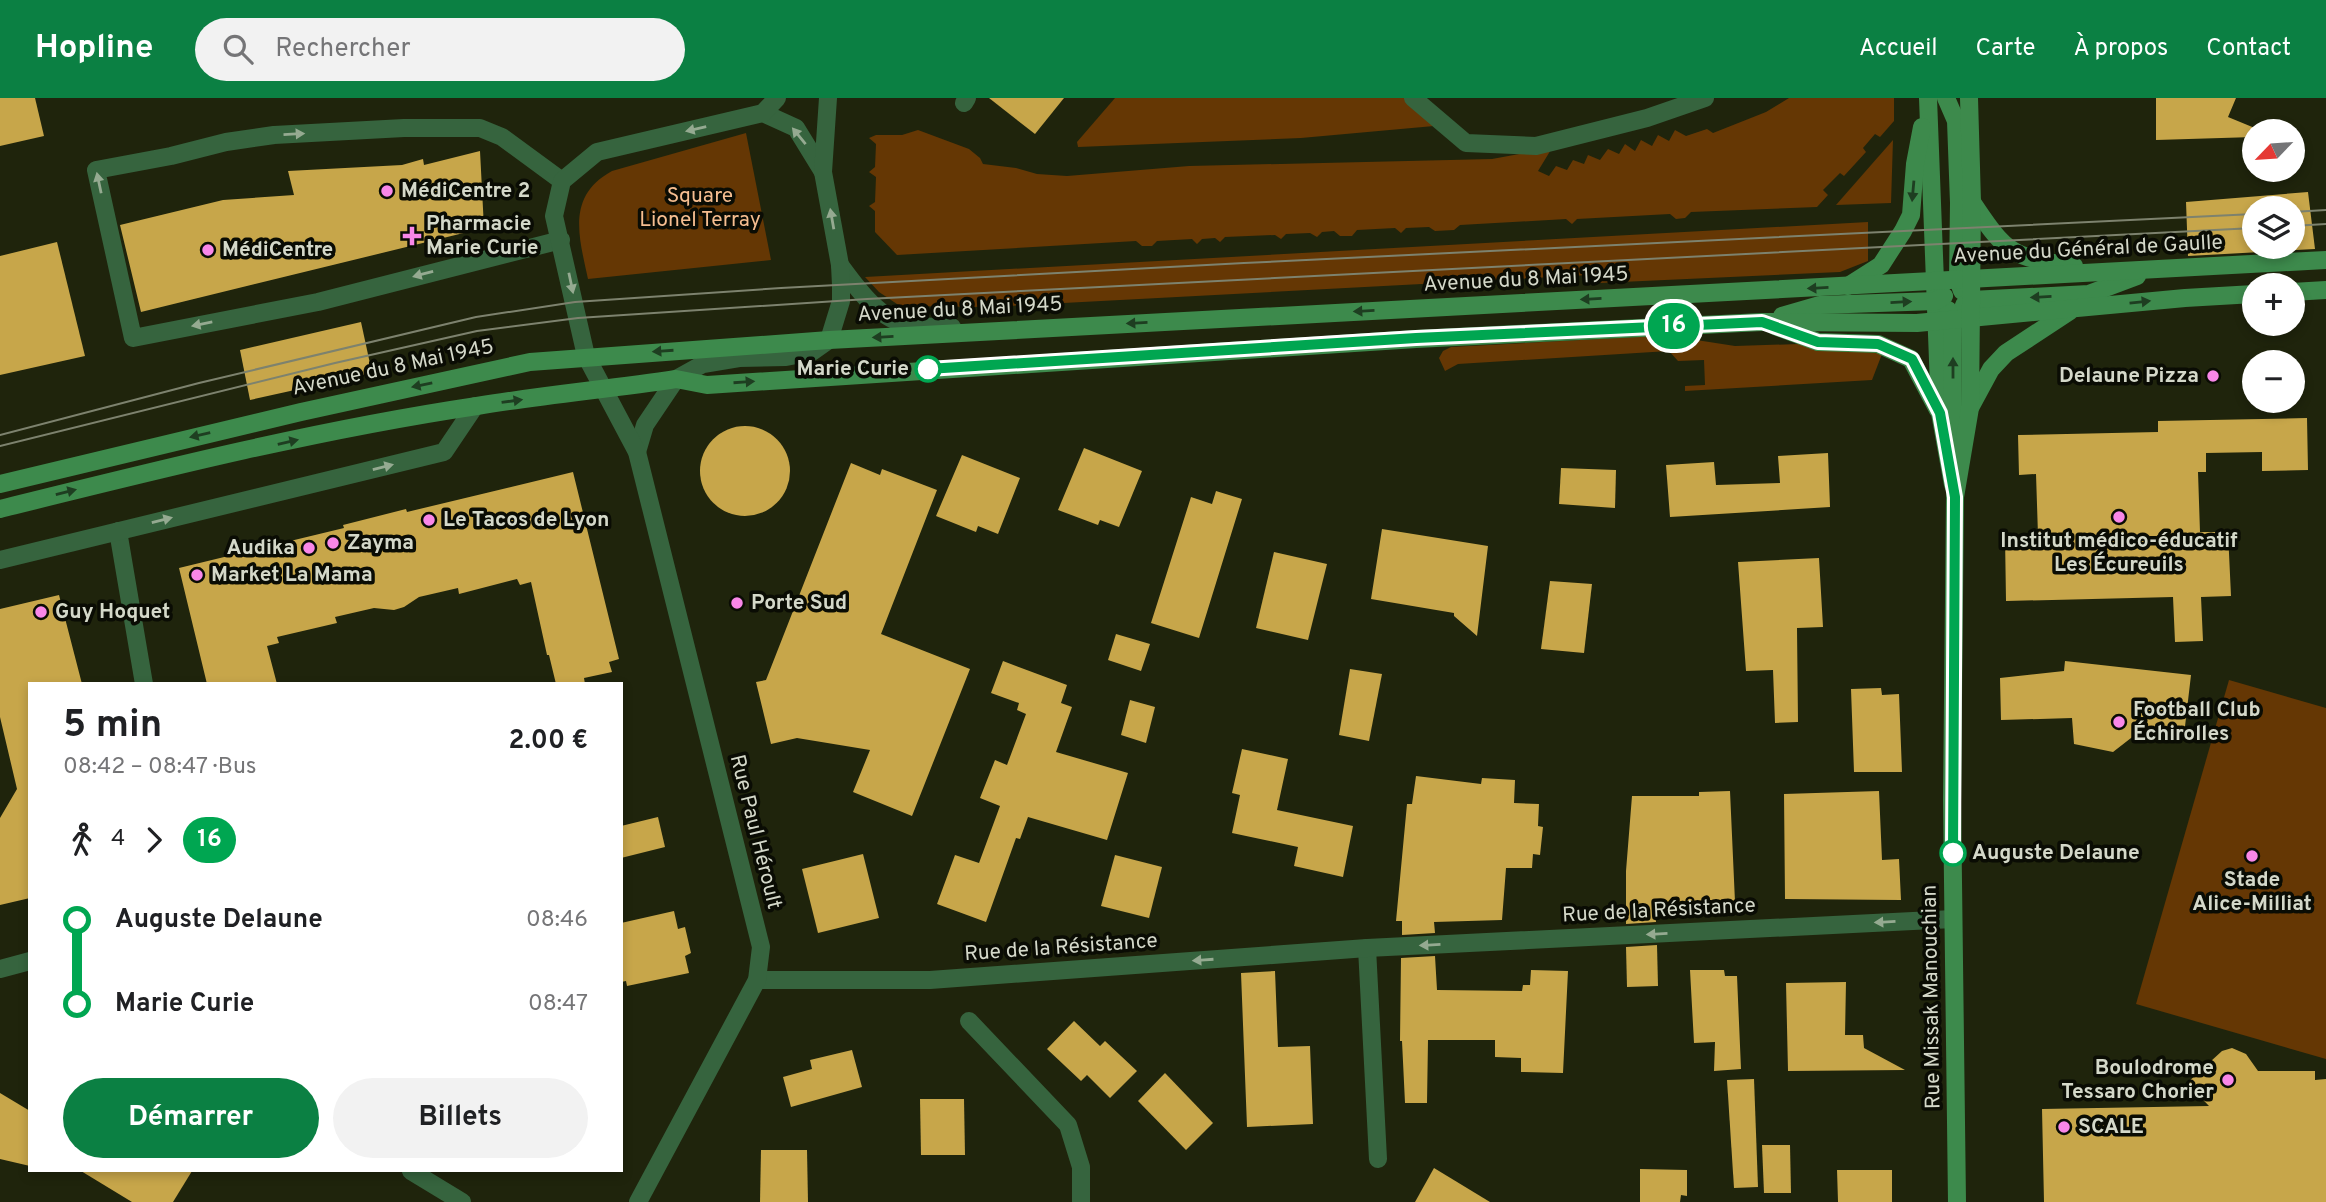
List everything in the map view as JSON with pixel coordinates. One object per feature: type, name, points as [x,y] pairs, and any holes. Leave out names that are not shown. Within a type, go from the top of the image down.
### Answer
[{"type":"main road","name":"Rue Missak Manouchian","points":[[1955,497],[1940,413],[1954,300],[1972,202],[1969,98]]},
{"type":"main road","name":"Rue Missak Manouchian","points":[[1934,99],[1954,300],[1970,408],[1955,497],[1953,919],[1957,1202]]},
{"type":"main road","points":[[1848,286],[1881,265],[1895,247],[1911,215],[1915,164],[1934,99],[1956,121],[1959,203],[1952,427],[1961,460]]},
{"type":"main road","points":[[1972,202],[1993,235],[2009,250],[2030,260],[2112,272]]},
{"type":"main road","name":"Avenue du Général de Gaulle","points":[[1954,300],[2112,272],[2326,260]]},
{"type":"main road","points":[[0,509],[318,435],[475,406],[676,379],[707,384],[1416,338],[1762,322],[1954,300],[2088,294],[2154,270]]},
{"type":"main road","name":"Avenue du 8 Mai 1945","points":[[0,484],[328,406],[530,362],[586,356],[1000,330],[1848,286],[1954,300]]},
{"type":"main road","points":[[2305,291],[2326,290]]},
{"type":"main road","points":[[1954,300],[2073,309],[2242,295]]},
{"type":"main road","points":[[1970,408],[1991,369],[2006,353],[2073,309]]},
{"type":"main road","points":[[1762,322],[1818,342],[1878,344],[1912,359],[1940,413]]},
{"type":"street","points":[[561,240],[318,302],[133,338],[96,170],[172,156],[226,142],[274,135],[404,128],[480,128],[502,136],[562,181],[597,152],[763,113],[777,98]]},
{"type":"street","points":[[637,452],[645,425],[676,379],[703,364],[740,358],[786,357],[812,352],[829,340],[841,301],[840,265],[823,172],[828,98]]},
{"type":"street","points":[[1413,98],[1466,143],[1536,146],[1647,118],[1705,98]]},
{"type":"street","points":[[763,113],[796,128],[823,172]]},
{"type":"street","name":"Rue Paul Héroult","points":[[562,181],[554,216],[586,356],[637,452],[761,947],[757,980],[638,1202]]},
{"type":"street","points":[[840,265],[880,311],[906,325],[1000,330]]},
{"type":"street","points":[[0,560],[444,452],[475,406]]},
{"type":"street","points":[[118,531],[144,682]]},
{"type":"street","name":"Rue de la Résistance","points":[[757,980],[929,980],[1367,948],[1953,919]]},
{"type":"street","points":[[1367,948],[1378,1159]]},
{"type":"street","points":[[0,969],[28,962]]},
{"type":"street","points":[[969,1021],[1068,1125],[1081,1167],[1081,1202]]},
{"type":"street","points":[[413,1172],[462,1202]]},
{"type":"green space","points":[[1115,98],[1404,98],[1434,126],[1301,138],[1078,147],[1077,142]]},
{"type":"green space","points":[[1789,98],[1894,98],[1894,121],[1880,137],[1875,134],[1863,148],[1866,152],[1844,176],[1840,173],[1823,190],[1828,195],[1817,207],[1691,212],[1685,218],[1676,219],[1670,214],[1577,219],[1572,224],[1566,219],[1460,225],[1454,230],[1406,228],[1401,233],[1395,228],[1357,230],[1352,236],[1340,236],[1334,231],[1322,232],[1317,237],[1310,233],[1286,234],[1281,239],[1275,235],[1225,237],[1220,242],[1215,238],[1202,239],[1197,244],[1192,239],[1157,241],[1152,246],[1142,246],[1136,241],[897,255],[875,232],[875,211],[869,206],[875,202],[876,177],[869,172],[875,167],[876,144],[869,138],[876,135],[902,135],[918,130],[969,149],[983,164],[1037,174],[1067,176],[1189,166],[1492,159],[1552,148],[1538,171],[1549,176],[1556,166],[1567,170],[1573,160],[1584,164],[1588,155],[1600,160],[1608,149],[1619,154],[1625,144],[1635,151],[1641,140],[1652,146],[1658,135],[1669,141],[1675,130],[1686,136],[1707,129],[1713,133],[1766,112]]},
{"type":"green space","name":"Square Lionel Terray","points":[[746,133],[771,260],[588,279],[581,248],[579,219],[582,205],[597,181],[612,171]]},
{"type":"green space","points":[[1893,140],[1891,203],[1836,205]]},
{"type":"green space","points":[[1868,222],[1868,261],[1840,272],[1599,283],[1590,275],[988,307],[900,306],[879,292],[865,277]]},
{"type":"green space","points":[[1656,336],[1735,346],[1799,344],[1863,349],[1882,354],[1872,380],[1685,391],[1685,386],[1705,385],[1704,360],[1678,361],[1669,351],[1458,364],[1445,371],[1439,358],[1443,351],[1451,347]]},
{"type":"green space","name":"Stade Alice-Milliat","points":[[2229,680],[2326,708],[2326,1059],[2136,1004]]},
{"type":"building","points":[[0,98],[35,98],[44,136],[0,146]]},
{"type":"building","points":[[989,98],[1064,98],[1035,134]]},
{"type":"building","points":[[2156,98],[2236,98],[2228,117],[2242,123],[2242,137],[2156,140]]},
{"type":"building","points":[[480,151],[484,228],[141,312],[120,225],[223,200],[294,195],[288,171],[402,165],[423,159],[424,165]]},
{"type":"building","points":[[2308,192],[2315,249],[2305,250],[2305,196],[2259,196]]},
{"type":"building","points":[[2242,197],[2242,253],[2188,256],[2186,202]]},
{"type":"building","points":[[57,242],[85,356],[0,375],[0,256]]},
{"type":"building","points":[[361,322],[372,373],[250,400],[240,350]]},
{"type":"building","name":"Institut médico-éducatif Les Écureuils","points":[[2307,418],[2308,470],[2262,471],[2262,452],[2206,453],[2206,472],[2198,472],[2200,532],[2228,532],[2231,596],[2201,597],[2203,641],[2175,642],[2173,597],[2006,601],[2005,536],[2038,535],[2036,474],[2019,475],[2018,435],[2158,432],[2158,421]]},
{"type":"building","points":[[736,426],[754,426],[770,433],[783,446],[790,462],[790,480],[783,496],[770,509],[754,516],[736,516],[720,509],[707,496],[700,480],[700,462],[707,446],[720,433]]},
{"type":"building","points":[[1084,448],[1142,471],[1119,527],[1100,520],[1098,525],[1058,510]]},
{"type":"building","points":[[1828,453],[1830,507],[1670,517],[1666,465],[1714,462],[1716,485],[1780,483],[1778,456]]},
{"type":"building","points":[[962,455],[1020,478],[998,534],[978,526],[976,532],[936,516]]},
{"type":"building","points":[[851,463],[880,475],[882,469],[937,490],[881,634],[970,669],[912,816],[853,792],[870,750],[797,738],[771,744],[756,682],[766,680]]},
{"type":"building","points":[[1561,468],[1616,470],[1615,508],[1559,504]]},
{"type":"building","points":[[573,472],[619,659],[609,662],[612,672],[584,678],[585,682],[556,682],[531,582],[520,585],[517,579],[459,594],[458,588],[419,597],[394,610],[374,608],[335,617],[337,623],[277,637],[279,643],[267,646],[276,682],[207,682],[179,568],[344,528],[343,525],[406,509],[407,512]]},
{"type":"building","points":[[1216,491],[1242,499],[1199,638],[1151,623],[1191,497],[1212,504]]},
{"type":"building","points":[[1382,529],[1488,546],[1477,636],[1454,616],[1454,613],[1371,599]]},
{"type":"building","points":[[1274,552],[1327,564],[1308,640],[1256,628]]},
{"type":"building","points":[[1819,558],[1823,627],[1797,628],[1798,722],[1775,723],[1773,670],[1746,671],[1738,562]]},
{"type":"building","points":[[1550,581],[1592,584],[1584,653],[1541,649]]},
{"type":"building","points":[[59,595],[81,682],[28,682],[28,898],[0,905],[0,818],[17,789],[0,717],[0,609]]},
{"type":"building","points":[[1116,634],[1150,644],[1141,671],[1108,660]]},
{"type":"building","points":[[1003,661],[1067,685],[1061,703],[1072,707],[1056,752],[1128,773],[1107,840],[1028,817],[1020,839],[1016,838],[986,922],[937,904],[955,855],[979,863],[1000,806],[980,798],[995,760],[1007,765],[1026,714],[1017,710],[1019,703],[991,693]]},
{"type":"building","points":[[2065,661],[2191,675],[2184,735],[2140,731],[2113,752],[2074,744],[2072,718],[2001,720],[2000,678],[2064,671]]},
{"type":"building","points":[[1350,669],[1382,674],[1369,741],[1339,735]]},
{"type":"building","points":[[1881,688],[1882,695],[1899,694],[1902,772],[1854,772],[1851,689]]},
{"type":"building","points":[[1130,700],[1155,707],[1146,743],[1121,735]]},
{"type":"building","points":[[1242,749],[1288,759],[1277,810],[1353,826],[1343,877],[1294,866],[1298,847],[1232,833],[1240,795],[1232,793]]},
{"type":"building","points":[[1416,776],[1481,784],[1482,778],[1515,780],[1514,803],[1539,804],[1538,826],[1543,827],[1540,855],[1533,854],[1532,868],[1506,868],[1502,920],[1434,922],[1435,933],[1402,935],[1402,921],[1396,921],[1407,804],[1412,804]]},
{"type":"building","points":[[1730,791],[1735,902],[1656,906],[1656,922],[1626,924],[1626,871],[1632,796],[1699,796],[1699,792]]},
{"type":"building","points":[[1879,791],[1882,860],[1899,859],[1901,900],[1785,899],[1784,794]]},
{"type":"building","points":[[658,817],[665,847],[623,858],[623,826]]},
{"type":"building","points":[[863,854],[879,918],[818,933],[802,869]]},
{"type":"building","points":[[1115,855],[1162,867],[1149,918],[1101,906]]},
{"type":"building","points":[[674,911],[678,929],[685,927],[691,953],[685,956],[689,973],[627,986],[626,981],[623,982],[623,923]]},
{"type":"building","points":[[1657,945],[1658,986],[1627,987],[1626,947]]},
{"type":"building","points":[[1435,956],[1437,990],[1522,991],[1523,985],[1530,985],[1531,970],[1568,971],[1563,1073],[1521,1072],[1521,1058],[1495,1057],[1495,1040],[1428,1040],[1427,1103],[1405,1103],[1400,1041],[1401,958]]},
{"type":"building","points":[[1690,970],[1724,970],[1725,976],[1737,976],[1741,1069],[1714,1071],[1715,1042],[1694,1043]]},
{"type":"building","points":[[1275,971],[1278,1047],[1310,1046],[1313,1124],[1247,1127],[1241,973]]},
{"type":"building","points":[[1846,982],[1845,1035],[1863,1035],[1864,1048],[1905,1070],[1788,1071],[1786,983]]},
{"type":"building","points":[[1074,1021],[1100,1046],[1105,1041],[1137,1071],[1110,1098],[1087,1075],[1081,1081],[1047,1049]]},
{"type":"building","points":[[2232,1048],[2246,1054],[2258,1071],[2315,1071],[2315,1080],[2326,1079],[2326,1202],[2044,1202],[2042,1109],[2209,1106],[2187,1083],[2222,1051]]},
{"type":"building","points":[[852,1050],[862,1087],[791,1107],[783,1077],[812,1069],[810,1060]]},
{"type":"building","points":[[1165,1073],[1213,1123],[1186,1150],[1138,1101]]},
{"type":"building","points":[[1754,1079],[1758,1187],[1734,1188],[1727,1080]]},
{"type":"building","points":[[0,1093],[28,1110],[28,1166],[0,1159]]},
{"type":"building","points":[[920,1099],[964,1099],[965,1155],[921,1155]]},
{"type":"building","points":[[1762,1145],[1790,1145],[1791,1193],[1764,1193]]},
{"type":"building","points":[[761,1150],[807,1150],[808,1202],[760,1202]]},
{"type":"building","points":[[1434,1168],[1490,1202],[1415,1202]]},
{"type":"building","points":[[1640,1169],[1687,1170],[1687,1196],[1681,1195],[1680,1202],[1640,1202]]},
{"type":"building","points":[[1837,1170],[1892,1170],[1892,1202],[1838,1202]]},
{"type":"building","points":[[83,1172],[191,1172],[173,1202],[132,1202]]},
{"type":"tram line","points":[[2305,211],[2326,210]]},
{"type":"tram line","points":[[0,435],[199,383],[476,317],[575,302],[1244,263],[2242,215]]},
{"type":"tram line","points":[[2305,225],[2326,224]]},
{"type":"tram line","points":[[0,446],[335,363],[477,331],[578,318],[867,299],[2242,229]]},
{"type":"bus line","name":"16","points":[[928,369],[1416,338],[1762,322],[1818,342],[1878,344],[1912,359],[1940,413],[1955,497],[1953,853]]},
{"type":"place","name":"MédiCentre 2","points":[[387,191]]},
{"type":"place","name":"Pharmacie Marie Curie","points":[[412,236]]},
{"type":"place","name":"MédiCentre","points":[[208,250]]},
{"type":"place","name":"Marie Curie","points":[[928,369]]},
{"type":"place","name":"Delaune Pizza","points":[[2213,376]]},
{"type":"place","name":"Institut médico-éducatif Les Écureuils","points":[[2119,517]]},
{"type":"place","name":"Le Tacos de Lyon","points":[[429,520]]},
{"type":"place","name":"Zayma","points":[[333,543]]},
{"type":"place","name":"Audika","points":[[309,548]]},
{"type":"place","name":"Market La Mama","points":[[197,575]]},
{"type":"place","name":"Porte Sud","points":[[737,603]]},
{"type":"place","name":"Guy Hoquet","points":[[41,612]]},
{"type":"place","name":"Football Club Échirolles","points":[[2119,722]]},
{"type":"place","name":"Auguste Delaune","points":[[1953,853]]},
{"type":"place","name":"Stade Alice-Milliat","points":[[2252,856]]},
{"type":"place","name":"Boulodrome Tessaro Chorier","points":[[2228,1080]]},
{"type":"place","name":"SCALE","points":[[2064,1127]]}]
